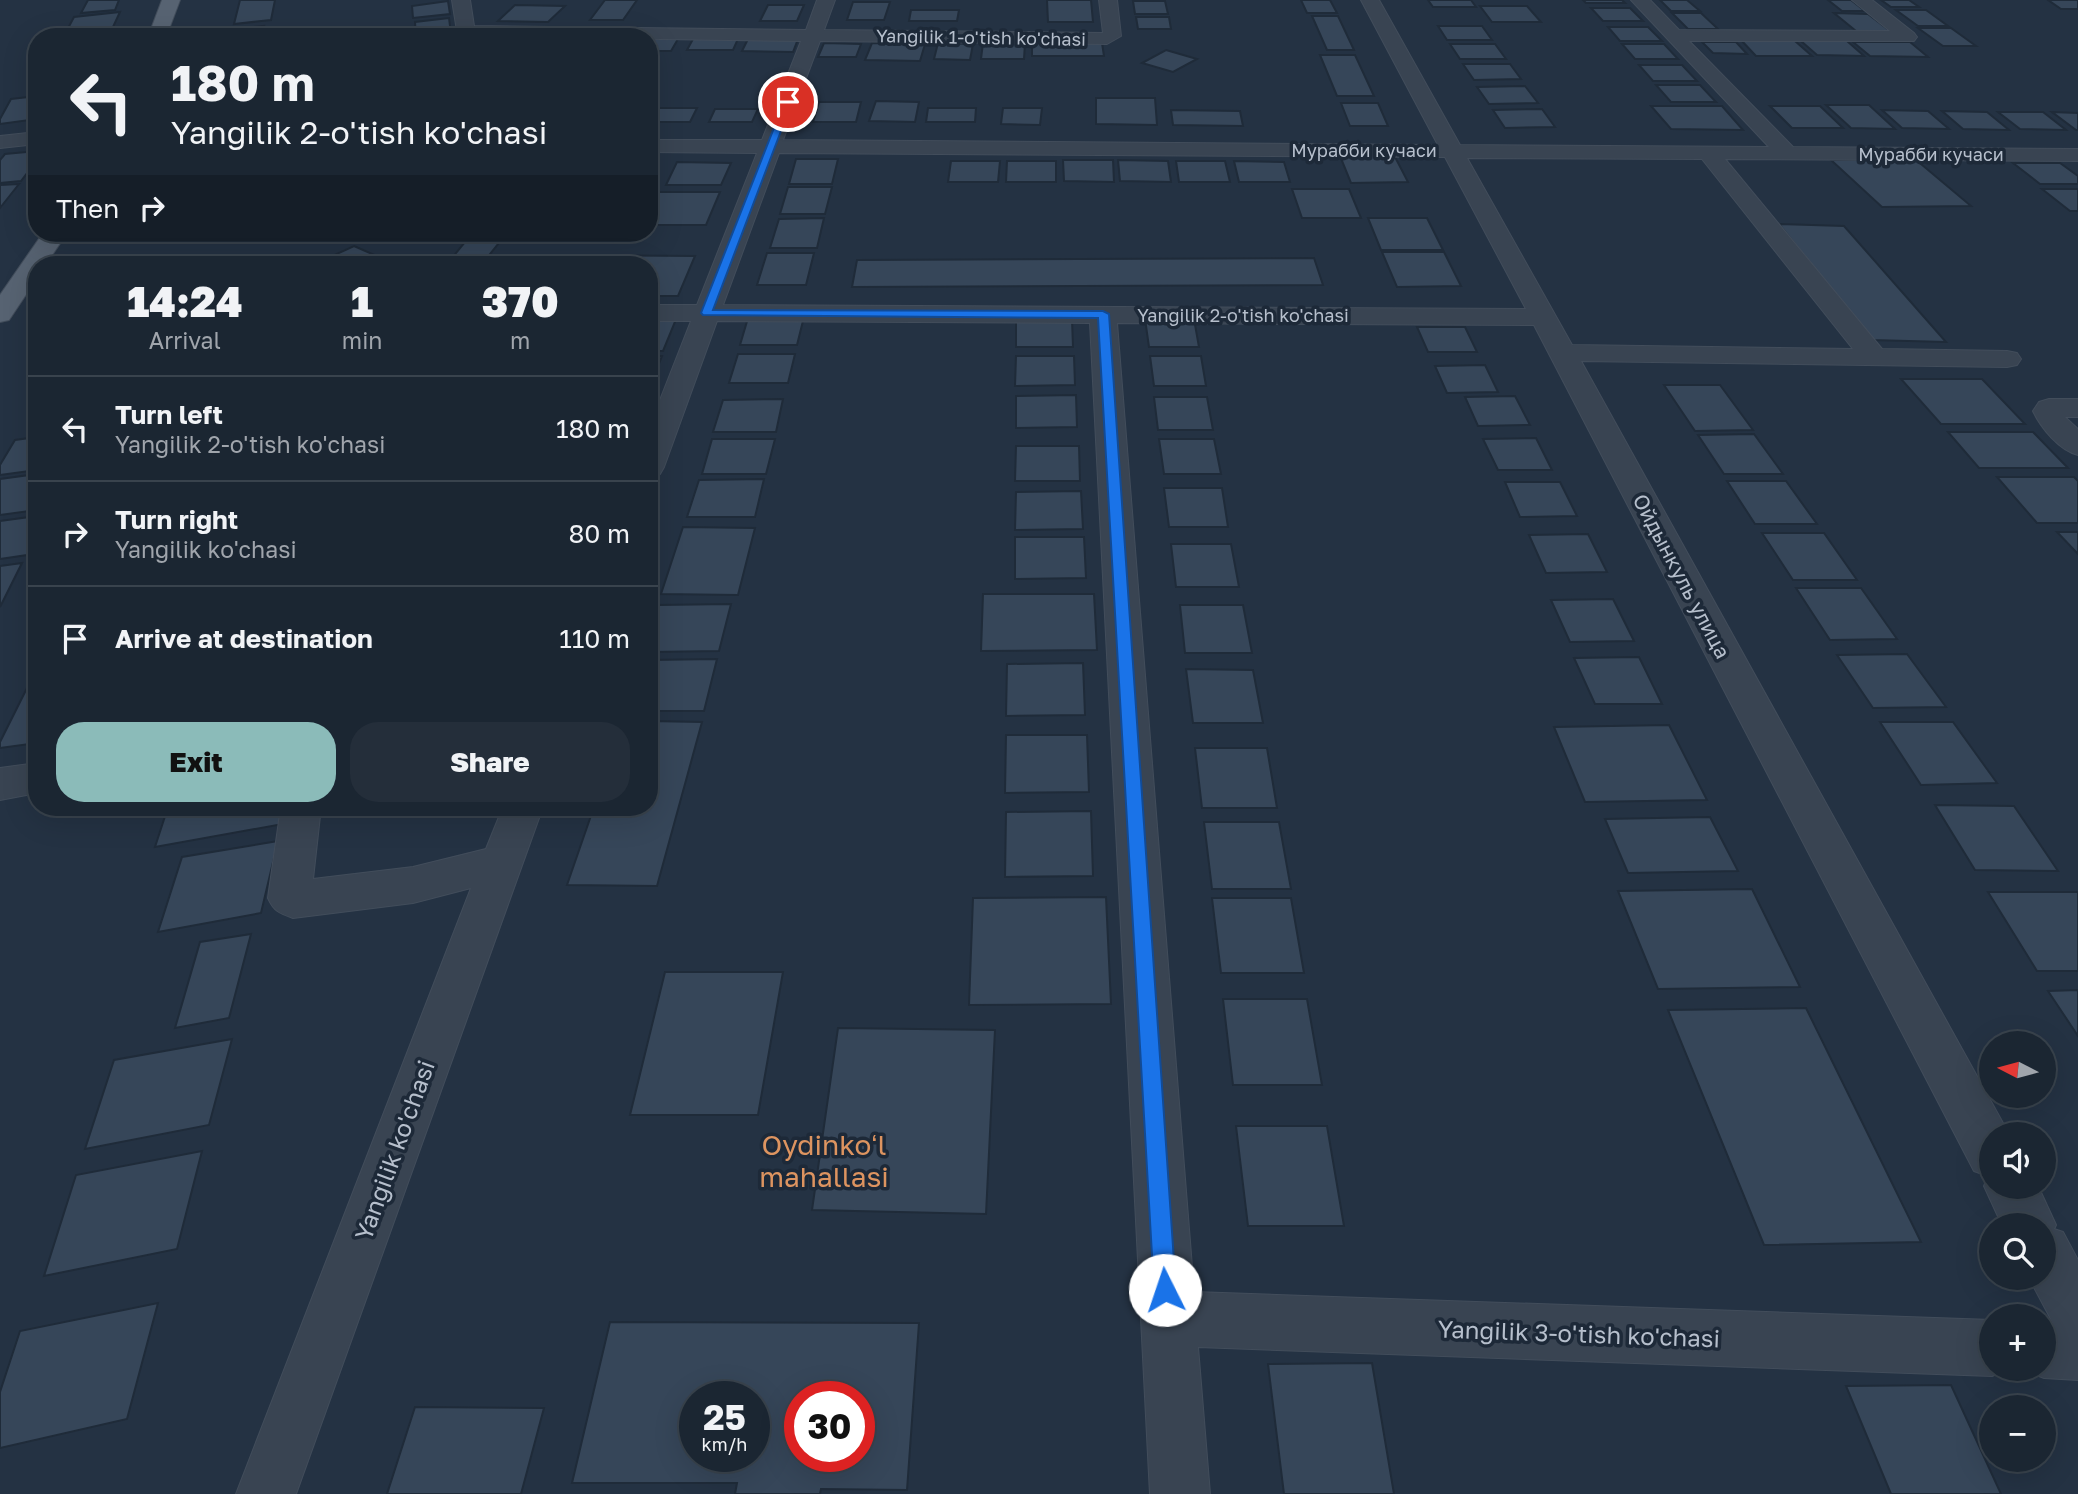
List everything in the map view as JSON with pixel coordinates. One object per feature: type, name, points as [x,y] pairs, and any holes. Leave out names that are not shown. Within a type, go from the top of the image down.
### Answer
[{"type":"main road","points":[[160,28],[171,0]]},
{"type":"main road","points":[[0,314],[28,273]]},
{"type":"street","points":[[461,0],[466,28]]},
{"type":"street","points":[[658,443],[826,0]]},
{"type":"street","name":"Yangilik 1-o'tish ko'chasi","points":[[813,35],[1107,38],[1112,36],[1108,0]]},
{"type":"street","name":"Ойдынкуль улица","points":[[1370,0],[1979,1129]]},
{"type":"street","points":[[1640,0],[1787,153]]},
{"type":"street","points":[[1673,35],[1908,37],[1861,0]]},
{"type":"street","points":[[558,28],[572,11]]},
{"type":"street","points":[[658,33],[813,35]]},
{"type":"street","points":[[0,142],[28,139]]},
{"type":"street","name":"Мурабби кучаси","points":[[658,146],[2076,156]]},
{"type":"street","points":[[1708,153],[1874,357]]},
{"type":"street","name":"Yangilik 2-o'tish ko'chasi","points":[[658,313],[1543,317]]},
{"type":"street","points":[[1103,314],[1180,1494]]},
{"type":"street","points":[[1563,354],[2007,359]]},
{"type":"street","points":[[2078,408],[2049,408],[2047,411],[2078,446]]},
{"type":"street","points":[[0,784],[28,779]]},
{"type":"street","points":[[300,816],[289,898],[292,900],[413,885],[502,863]]},
{"type":"street","name":"Yangilik ko'chasi","points":[[266,1494],[520,816]]},
{"type":"street","points":[[2056,1273],[2078,1314]]},
{"type":"street","name":"Yangilik 3-o'tish ko'chasi","points":[[1167,1318],[1979,1348]]},
{"type":"street","points":[[2056,1351],[2078,1352]]},
{"type":"building","points":[[88,0],[119,0],[115,10],[81,13]]},
{"type":"building","points":[[240,0],[275,0],[271,20],[234,24]]},
{"type":"building","points":[[605,0],[637,0],[623,20],[590,20]]},
{"type":"building","points":[[1047,0],[1091,0],[1093,22],[1048,22]]},
{"type":"building","points":[[1301,0],[1330,0],[1337,13],[1307,13]]},
{"type":"building","points":[[1428,0],[1471,0],[1476,7],[1433,7]]},
{"type":"building","points":[[1583,0],[1622,0],[1625,3],[1586,3]]},
{"type":"building","points":[[1660,0],[1687,0],[1700,11],[1671,11]]},
{"type":"building","points":[[1828,0],[1851,0],[1865,11],[1842,11]]},
{"type":"building","points":[[1881,0],[1909,0],[1919,7],[1891,7]]},
{"type":"building","points":[[2048,0],[2078,0],[2078,9],[2061,9]]},
{"type":"building","points":[[448,1],[450,14],[413,18],[412,6]]},
{"type":"building","points":[[1133,1],[1165,1],[1168,14],[1135,14]]},
{"type":"building","points":[[853,2],[890,2],[884,20],[847,20]]},
{"type":"building","points":[[515,5],[565,6],[548,22],[498,21]]},
{"type":"building","points":[[768,5],[804,5],[797,21],[760,21]]},
{"type":"building","points":[[1480,6],[1527,6],[1541,22],[1492,22]]},
{"type":"building","points":[[1591,8],[1630,8],[1643,21],[1603,21]]},
{"type":"building","points":[[911,10],[959,10],[957,21],[909,21]]},
{"type":"building","points":[[1896,10],[1926,10],[1948,26],[1918,26]]},
{"type":"building","points":[[120,12],[113,27],[68,28],[74,17]]},
{"type":"building","points":[[1672,13],[1701,13],[1718,29],[1688,29]]},
{"type":"building","points":[[1834,13],[1868,14],[1890,31],[1856,31]]},
{"type":"building","points":[[1312,16],[1338,16],[1354,50],[1327,50]]},
{"type":"building","points":[[1136,17],[1169,17],[1171,29],[1138,29]]},
{"type":"building","points":[[449,18],[450,28],[415,28],[415,22]]},
{"type":"building","points":[[1438,26],[1482,26],[1492,40],[1447,40]]},
{"type":"building","points":[[1608,27],[1648,27],[1662,41],[1620,41]]},
{"type":"building","points":[[1918,28],[1951,28],[1976,46],[1943,46]]},
{"type":"building","points":[[658,39],[678,39],[671,51],[658,51]]},
{"type":"building","points":[[693,39],[738,39],[733,50],[687,50]]},
{"type":"building","points":[[748,39],[798,39],[793,52],[742,51]]},
{"type":"building","points":[[1741,40],[1795,41],[1812,56],[1756,56]]},
{"type":"building","points":[[1801,41],[1847,41],[1864,56],[1817,55]]},
{"type":"building","points":[[1702,42],[1736,42],[1747,54],[1713,53]]},
{"type":"building","points":[[1853,42],[1910,42],[1928,57],[1870,56]]},
{"type":"building","points":[[824,43],[861,44],[856,57],[818,57]]},
{"type":"building","points":[[872,43],[925,44],[920,61],[865,60]]},
{"type":"building","points":[[938,43],[973,44],[970,60],[934,59]]},
{"type":"building","points":[[983,43],[1025,43],[1024,59],[981,59]]},
{"type":"building","points":[[1032,43],[1102,43],[1104,56],[1032,56]]},
{"type":"building","points":[[1450,44],[1495,44],[1506,59],[1460,59]]},
{"type":"building","points":[[1622,44],[1664,44],[1678,59],[1635,59]]},
{"type":"building","points":[[1166,50],[1197,59],[1173,72],[1142,63]]},
{"type":"building","points":[[1320,55],[1355,55],[1374,96],[1337,96]]},
{"type":"building","points":[[1463,64],[1510,64],[1521,79],[1474,80]]},
{"type":"building","points":[[1639,65],[1682,65],[1697,81],[1653,81]]},
{"type":"building","points":[[1656,85],[1700,85],[1716,102],[1671,102]]},
{"type":"building","points":[[1525,86],[1538,103],[1489,104],[1477,87]]},
{"type":"building","points":[[28,97],[28,120],[0,124],[0,119],[11,99]]},
{"type":"building","points":[[1096,98],[1155,98],[1157,125],[1096,124]]},
{"type":"building","points":[[876,101],[919,102],[915,122],[869,121]]},
{"type":"building","points":[[819,102],[861,102],[856,122],[813,122]]},
{"type":"building","points":[[1341,103],[1378,103],[1388,126],[1350,126]]},
{"type":"building","points":[[1826,105],[1869,105],[1895,129],[1851,128]]},
{"type":"building","points":[[1651,106],[1722,106],[1743,130],[1671,129]]},
{"type":"building","points":[[1770,106],[1820,106],[1843,128],[1792,128]]},
{"type":"building","points":[[658,108],[697,108],[690,122],[658,122]]},
{"type":"building","points":[[928,108],[976,108],[975,122],[926,122]]},
{"type":"building","points":[[1003,108],[1042,108],[1040,125],[1001,124]]},
{"type":"building","points":[[715,109],[758,109],[752,122],[709,122]]},
{"type":"building","points":[[1542,109],[1555,127],[1505,128],[1493,110]]},
{"type":"building","points":[[1171,110],[1240,111],[1243,126],[1173,125]]},
{"type":"building","points":[[1882,110],[1928,111],[1949,129],[1902,128]]},
{"type":"building","points":[[1942,111],[1987,112],[2009,130],[1963,129]]},
{"type":"building","points":[[1998,112],[2043,112],[2066,130],[2020,129]]},
{"type":"building","points":[[2052,112],[2078,113],[2078,130],[2076,130]]},
{"type":"building","points":[[28,152],[28,172],[21,181],[0,183],[0,160],[5,154]]},
{"type":"building","points":[[1394,155],[1408,182],[1351,183],[1340,156]]},
{"type":"building","points":[[796,159],[838,159],[832,184],[789,184]]},
{"type":"building","points":[[1915,159],[1971,206],[1882,207],[1831,160]]},
{"type":"building","points":[[1063,160],[1113,160],[1114,182],[1064,181]]},
{"type":"building","points":[[1118,160],[1168,161],[1171,182],[1120,181]]},
{"type":"building","points":[[951,161],[1000,161],[998,182],[948,182]]},
{"type":"building","points":[[1007,161],[1056,161],[1056,182],[1006,182]]},
{"type":"building","points":[[1176,161],[1225,161],[1230,182],[1179,182]]},
{"type":"building","points":[[1234,161],[1284,162],[1290,182],[1239,182]]},
{"type":"building","points":[[677,162],[731,163],[721,185],[666,185]]},
{"type":"building","points":[[2013,163],[2060,163],[2078,176],[2078,184],[2040,184]]},
{"type":"building","points":[[19,184],[0,208],[0,185]]},
{"type":"building","points":[[788,187],[832,187],[825,214],[780,214]]},
{"type":"building","points":[[1292,189],[1349,189],[1361,218],[1302,218]]},
{"type":"building","points":[[2042,189],[2078,189],[2078,211],[2070,211]]},
{"type":"building","points":[[720,192],[706,225],[658,225],[658,194]]},
{"type":"building","points":[[824,218],[817,248],[770,248],[779,219]]},
{"type":"building","points":[[1368,218],[1427,218],[1443,250],[1381,250]]},
{"type":"building","points":[[1779,224],[1844,226],[1946,342],[1871,340]]},
{"type":"building","points":[[465,242],[500,242],[488,256],[454,256]]},
{"type":"building","points":[[354,246],[377,256],[332,256]]},
{"type":"building","points":[[1382,252],[1444,252],[1461,286],[1397,287]]},
{"type":"building","points":[[767,253],[814,253],[806,285],[757,285]]},
{"type":"building","points":[[565,255],[695,256],[678,296],[658,296],[658,256]]},
{"type":"building","points":[[1314,258],[1323,285],[852,287],[857,260]]},
{"type":"building","points":[[658,317],[677,317],[663,351],[658,351]]},
{"type":"building","points":[[804,317],[797,345],[740,345],[748,318]]},
{"type":"building","points":[[1072,319],[1073,347],[1016,347],[1016,320]]},
{"type":"building","points":[[1145,319],[1194,319],[1199,347],[1149,347]]},
{"type":"building","points":[[1417,327],[1465,327],[1477,352],[1428,352]]},
{"type":"building","points":[[738,354],[795,354],[788,383],[729,383]]},
{"type":"building","points":[[1016,356],[1074,356],[1075,385],[1015,386]]},
{"type":"building","points":[[1150,356],[1201,356],[1206,386],[1154,386]]},
{"type":"building","points":[[1485,365],[1498,392],[1447,393],[1435,366]]},
{"type":"building","points":[[1901,379],[1982,379],[2025,424],[1941,424]]},
{"type":"building","points":[[1664,385],[1720,385],[1753,430],[1695,431]]},
{"type":"building","points":[[1076,395],[1077,427],[1016,428],[1016,396]]},
{"type":"building","points":[[1515,396],[1530,425],[1478,426],[1465,397]]},
{"type":"building","points":[[1154,397],[1207,397],[1213,430],[1158,430]]},
{"type":"building","points":[[783,399],[776,432],[713,432],[723,400]]},
{"type":"building","points":[[1948,432],[2033,432],[2068,468],[1979,468]]},
{"type":"building","points":[[1754,434],[1783,474],[1724,474],[1698,435]]},
{"type":"building","points":[[28,438],[28,471],[0,475],[0,465],[15,440]]},
{"type":"building","points":[[1536,438],[1552,470],[1498,470],[1483,439]]},
{"type":"building","points":[[712,439],[775,439],[766,474],[702,474]]},
{"type":"building","points":[[1159,439],[1214,439],[1221,474],[1164,474]]},
{"type":"building","points":[[1016,446],[1079,446],[1080,481],[1015,481]]},
{"type":"building","points":[[28,475],[28,511],[0,515],[0,479]]},
{"type":"building","points":[[1997,477],[2074,477],[2078,481],[2078,523],[2037,523]]},
{"type":"building","points":[[764,479],[755,517],[687,517],[699,480]]},
{"type":"building","points":[[1727,481],[1786,481],[1817,524],[1755,524]]},
{"type":"building","points":[[1505,482],[1560,482],[1577,516],[1520,517]]},
{"type":"building","points":[[1164,488],[1222,488],[1228,527],[1169,527]]},
{"type":"building","points":[[1081,491],[1083,529],[1015,530],[1016,492]]},
{"type":"building","points":[[28,517],[27,555],[0,559],[0,521]]},
{"type":"building","points":[[683,527],[755,528],[738,595],[661,594]]},
{"type":"building","points":[[2057,532],[2078,532],[2078,554]]},
{"type":"building","points":[[1762,533],[1824,533],[1857,580],[1793,580]]},
{"type":"building","points":[[1588,534],[1607,572],[1546,573],[1529,535]]},
{"type":"building","points":[[1015,537],[1084,537],[1086,578],[1015,579]]},
{"type":"building","points":[[1171,544],[1231,544],[1239,587],[1176,587]]},
{"type":"building","points":[[22,563],[0,607],[0,566]]},
{"type":"building","points":[[1796,588],[1861,588],[1897,639],[1830,640]]},
{"type":"building","points":[[983,594],[1094,594],[1097,650],[981,651]]},
{"type":"building","points":[[1613,599],[1634,641],[1570,642],[1551,600]]},
{"type":"building","points":[[731,604],[719,651],[658,652],[658,605]]},
{"type":"building","points":[[1180,605],[1243,605],[1252,653],[1185,653]]},
{"type":"building","points":[[1907,654],[1946,707],[1873,708],[1837,655]]},
{"type":"building","points":[[1639,657],[1662,704],[1595,704],[1574,658]]},
{"type":"building","points":[[717,659],[704,711],[658,711],[658,660]]},
{"type":"building","points":[[1083,663],[1085,715],[1006,716],[1007,664]]},
{"type":"building","points":[[1186,669],[1253,670],[1263,723],[1193,723]]},
{"type":"building","points":[[28,686],[28,744],[0,748],[0,742]]},
{"type":"building","points":[[658,721],[702,722],[657,886],[567,885],[591,816],[658,816]]},
{"type":"building","points":[[1880,722],[1953,722],[1997,783],[1921,785]]},
{"type":"building","points":[[1669,725],[1707,800],[1585,802],[1554,727]]},
{"type":"building","points":[[1006,735],[1087,735],[1089,792],[1005,793]]},
{"type":"building","points":[[1195,748],[1267,748],[1277,808],[1202,808]]},
{"type":"building","points":[[1935,805],[2014,806],[2058,871],[1975,870]]},
{"type":"building","points":[[1091,811],[1093,876],[1005,877],[1006,812]]},
{"type":"building","points":[[165,816],[285,816],[283,824],[155,847]]},
{"type":"building","points":[[1710,817],[1738,871],[1628,873],[1605,819]]},
{"type":"building","points":[[1204,822],[1279,822],[1291,889],[1212,889]]},
{"type":"building","points":[[278,841],[261,913],[158,932],[182,857]]},
{"type":"building","points":[[1752,889],[1800,987],[1658,989],[1618,891]]},
{"type":"building","points":[[1988,892],[2078,892],[2078,971],[2037,971]]},
{"type":"building","points":[[1106,897],[1111,1004],[969,1005],[973,898]]},
{"type":"building","points":[[1212,898],[1291,898],[1304,973],[1221,973]]},
{"type":"building","points":[[251,934],[229,1018],[175,1028],[200,942]]},
{"type":"building","points":[[665,972],[783,972],[758,1115],[630,1115]]},
{"type":"building","points":[[2078,990],[2078,1036],[2048,991]]},
{"type":"building","points":[[1223,999],[1307,999],[1322,1085],[1233,1085]]},
{"type":"building","points":[[1806,1008],[1921,1242],[1764,1245],[1668,1010]]},
{"type":"building","points":[[838,1028],[995,1030],[986,1214],[812,1210]]},
{"type":"building","points":[[232,1039],[209,1125],[85,1149],[114,1060]]},
{"type":"building","points":[[1236,1126],[1327,1126],[1344,1226],[1248,1226]]},
{"type":"building","points":[[202,1151],[177,1249],[44,1276],[76,1175]]},
{"type":"building","points":[[158,1303],[127,1419],[0,1448],[0,1392],[20,1331]]},
{"type":"building","points":[[610,1322],[919,1323],[907,1490],[821,1489],[820,1494],[735,1494],[737,1483],[572,1483]]},
{"type":"building","points":[[1372,1363],[1394,1494],[1284,1494],[1268,1364]]},
{"type":"building","points":[[1951,1385],[1979,1446],[1979,1472],[1991,1472],[2001,1494],[1891,1494],[1846,1386]]},
{"type":"building","points":[[415,1407],[544,1408],[521,1494],[387,1494]]},
{"type":"district","name":"Oydinkoʻl mahallasi","points":[[824,1160]]},
{"type":"route","points":[[788,102],[707,313],[1103,314],[1165,1290]]}]
